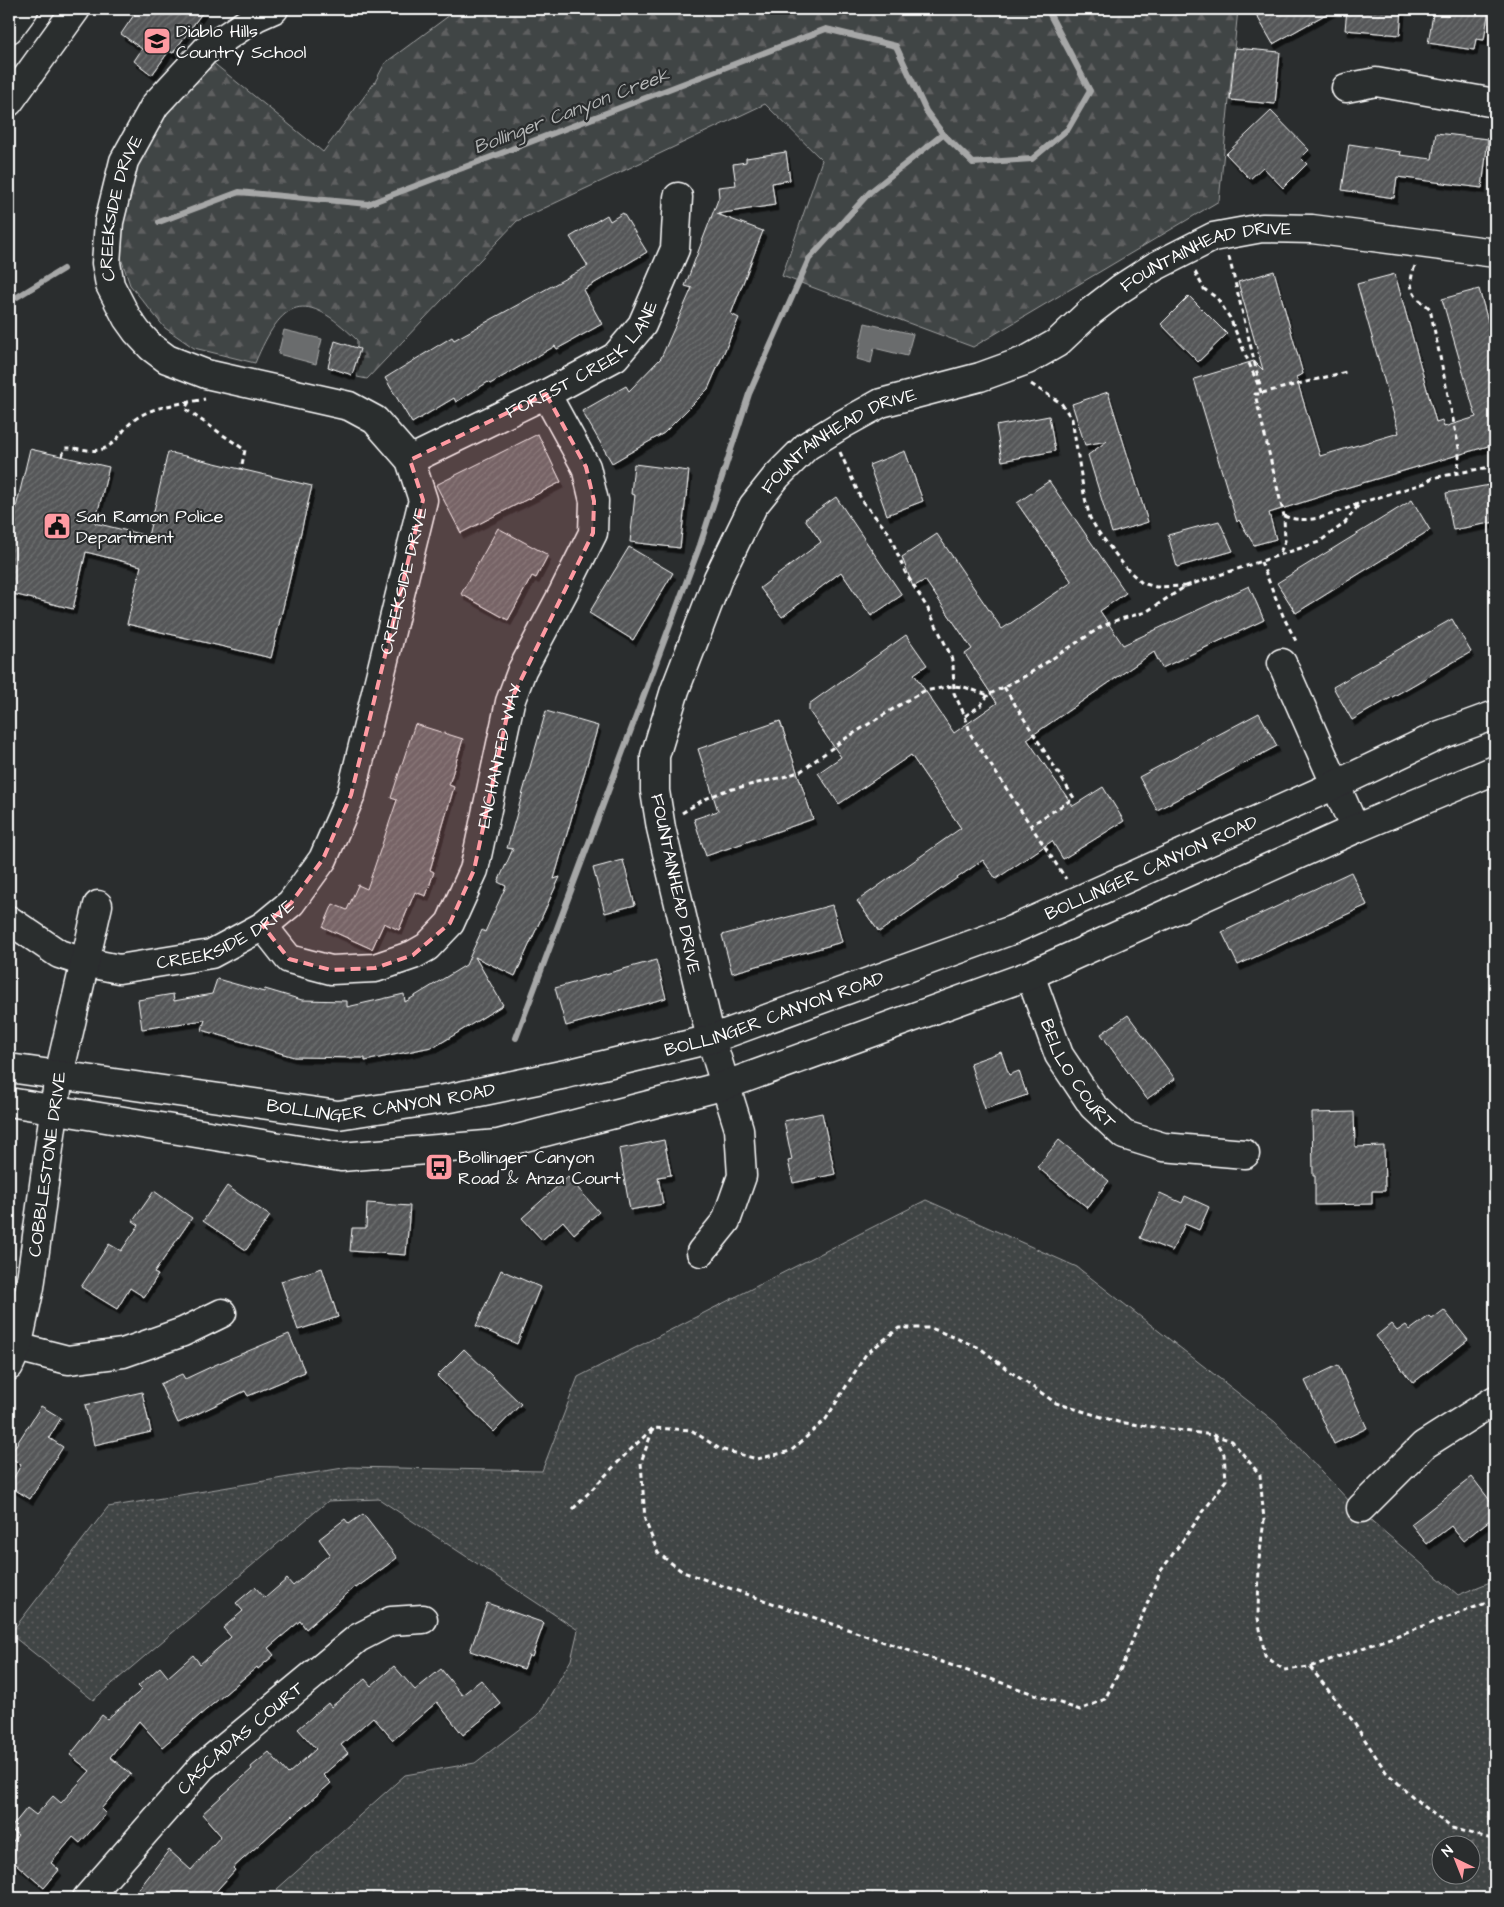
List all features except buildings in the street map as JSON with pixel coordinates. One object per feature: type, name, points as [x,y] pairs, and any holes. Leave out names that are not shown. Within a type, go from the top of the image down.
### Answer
[{"type":"street","points":[[9,29],[24,9]]},
{"type":"street","points":[[9,102],[76,9]]},
{"type":"street","name":"CREEKSIDE DRIVE","points":[[9,920],[59,954],[84,962],[120,969],[211,954],[263,926],[291,904],[323,859],[351,795],[424,500],[410,460],[376,420],[349,406],[228,380],[167,359],[151,347],[127,318],[110,285],[106,263],[109,222],[124,161],[155,105],[205,51],[240,18],[256,17],[274,9]]},
{"type":"street","points":[[1346,88],[1376,82],[1495,103]]},
{"type":"street","name":"FOREST CREEK LANE","points":[[410,460],[546,394],[615,357],[642,325],[675,249],[678,198]]},
{"type":"street","name":"FOUNTAINHEAD DRIVE","points":[[701,1252],[726,1221],[742,1176],[739,1129],[711,1039],[661,828],[655,791],[655,756],[672,699],[718,578],[753,506],[777,476],[807,446],[832,431],[882,403],[942,389],[1004,370],[1027,360],[1057,343],[1090,312],[1120,289],[1154,267],[1213,237],[1262,228],[1312,229],[1495,253]]},
{"type":"street","name":"ENCHANTED WAY","points":[[263,926],[289,959],[331,970],[375,968],[413,955],[426,947],[450,923],[474,870],[510,702],[522,670],[593,533],[594,501],[586,467],[546,394]]},
{"type":"street","points":[[1291,655],[1335,785],[1355,828]]},
{"type":"street","name":"BOLLINGER CANYON ROAD","points":[[9,1068],[338,1115],[450,1098],[566,1074],[711,1039],[1012,930],[1335,785],[1440,735],[1495,715]]},
{"type":"street","points":[[9,1102],[341,1157],[498,1144],[726,1085],[1030,975],[1355,828],[1495,770]]},
{"type":"street","name":"COBBLESTONE DRIVE","points":[[12,1353],[30,1287],[59,1075],[98,905]]},
{"type":"street","name":"BELLO COURT","points":[[1030,975],[1059,1055],[1092,1106],[1124,1135],[1163,1147],[1245,1154]]},
{"type":"street","points":[[12,1353],[68,1360],[123,1353],[183,1332],[222,1313]]},
{"type":"street","points":[[1361,1508],[1424,1445],[1495,1400]]},
{"type":"street","name":"CASCADAS COURT","points":[[87,1898],[202,1767],[358,1638],[391,1621],[423,1619]]},
{"type":"path","points":[[1223,235],[1262,394]]},
{"type":"path","points":[[1426,244],[1412,272],[1412,286],[1414,294],[1430,310],[1434,325],[1459,448],[1459,462],[1456,474]]},
{"type":"path","points":[[1189,249],[1199,282],[1204,289],[1217,298],[1230,318],[1262,394]]},
{"type":"path","points":[[1004,370],[1027,381],[1061,403],[1068,412],[1072,419],[1090,518],[1126,568],[1142,583],[1156,587],[1186,586]]},
{"type":"path","points":[[1279,555],[1284,541],[1284,516],[1255,394],[1262,394],[1346,372]]},
{"type":"path","points":[[62,456],[65,448],[74,447],[94,450],[106,448],[117,440],[132,421],[144,414],[157,409],[207,399],[228,380]]},
{"type":"path","points":[[189,402],[185,409],[245,450],[241,469]]},
{"type":"path","points":[[832,431],[862,501],[889,534],[905,572],[928,609],[950,654],[953,664],[953,686],[956,700],[965,716],[971,735],[1080,900]]},
{"type":"path","points":[[1284,516],[1304,521],[1424,484],[1432,478],[1495,466]]},
{"type":"path","points":[[965,716],[980,706],[988,695],[1057,657],[1101,627],[1117,620],[1146,612],[1186,586],[1318,542],[1345,524],[1360,503]]},
{"type":"path","points":[[1261,562],[1284,618],[1291,655]]},
{"type":"path","points":[[661,828],[702,800],[724,791],[801,771],[843,740],[924,691],[953,686],[964,687],[988,695]]},
{"type":"path","points":[[1004,686],[1074,798],[1031,825]]},
{"type":"path","points":[[573,1509],[653,1428],[691,1430],[720,1448],[757,1459],[790,1452],[826,1419],[866,1354],[899,1328],[931,1328],[980,1348],[1056,1403],[1118,1422],[1214,1435],[1232,1441],[1260,1475],[1264,1520],[1259,1560],[1258,1618],[1265,1656],[1284,1670],[1310,1667],[1495,1600]]},
{"type":"path","points":[[653,1428],[640,1462],[645,1520],[658,1553],[683,1572],[1080,1710],[1105,1699],[1122,1666],[1160,1572],[1226,1480],[1224,1454],[1214,1435]]},
{"type":"path","points":[[1310,1667],[1352,1720],[1386,1772],[1452,1828],[1495,1840]]},
{"type":"highlighted area","points":[[546,394],[586,467],[594,501],[593,533],[510,702],[474,870],[450,923],[413,955],[375,968],[331,970],[289,959],[263,926],[291,903],[323,859],[351,795],[423,500],[410,460]]},
{"type":"green space","points":[[458,9],[1238,9],[1219,201],[973,347],[782,276],[822,160],[765,104],[517,221],[367,379],[357,377],[357,340],[339,323],[309,308],[296,308],[285,314],[275,325],[255,363],[194,348],[165,328],[130,285],[120,255],[120,220],[139,160],[160,118],[211,61],[323,152],[375,82],[385,63]]},
{"type":"green space","points":[[926,1200],[1077,1267],[1275,1422],[1352,1504],[1458,1595],[1495,1580],[1495,1898],[288,1898],[277,1889],[405,1775],[475,1763],[539,1714],[571,1660],[578,1630],[379,1499],[328,1501],[93,1700],[10,1634],[108,1507],[349,1467],[542,1471],[578,1377]]},
{"type":"shaded area","points":[[865,323],[913,334],[907,356],[874,348],[871,363],[857,359]]},
{"type":"shaded area","points":[[284,330],[322,339],[316,364],[278,354]]},
{"type":"waterway","name":"Bollinger Canyon Creek","points":[[159,222],[239,192],[368,204],[826,29],[896,46],[926,111],[943,134],[973,163],[1032,159],[1068,129],[1090,91],[1047,9]]},
{"type":"waterway","points":[[516,1038],[700,545],[749,394],[809,259],[870,192],[943,134]]},
{"type":"waterway","name":"Bollinger Canyon Creek","points":[[9,300],[63,269]]},
{"type":"place","name":"Diablo Hills Country School","points":[[157,41]]},
{"type":"place","name":"San Ramon Police Department","points":[[57,526]]},
{"type":"place","name":"Bollinger Canyon Road & Anza Court","points":[[439,1167]]}]
